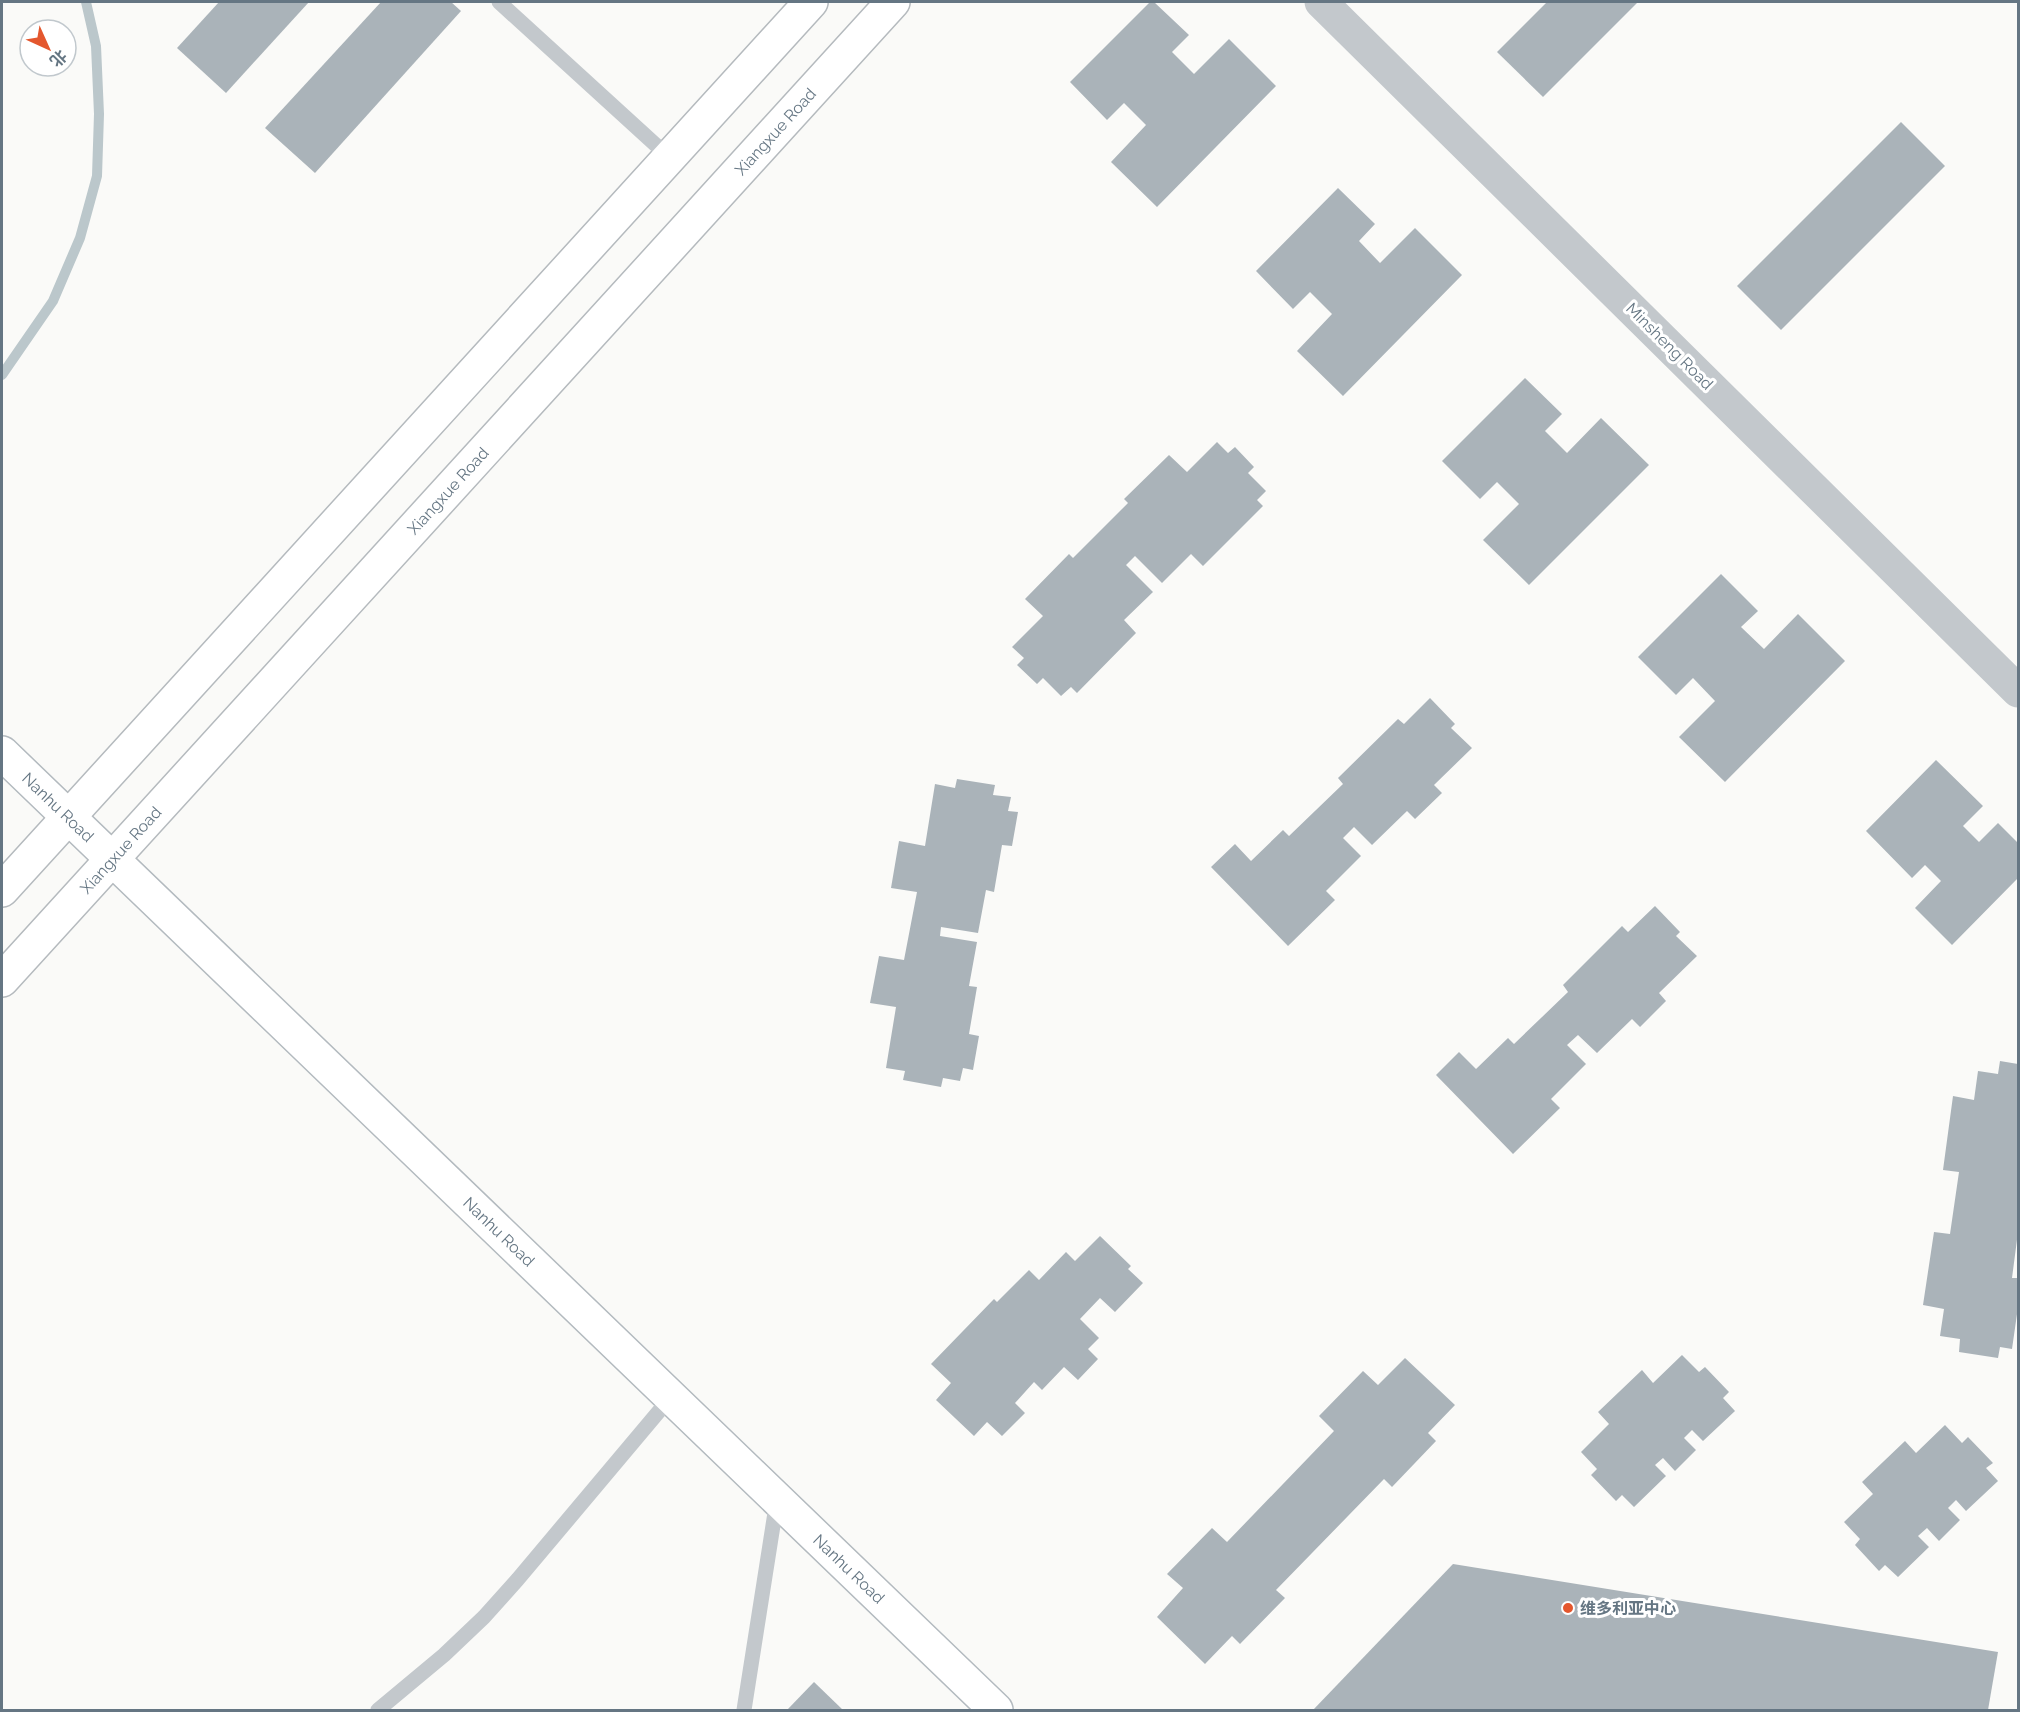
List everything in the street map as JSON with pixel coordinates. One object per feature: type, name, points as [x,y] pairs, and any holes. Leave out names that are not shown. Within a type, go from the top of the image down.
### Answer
[{"type":"main road","points":[[2,890],[811,2]]},
{"type":"main road","name":"Xiangxue Road","points":[[2,980],[892,2]]},
{"type":"main road","name":"Nanhu Road","points":[[2,753],[996,1710]]},
{"type":"street","name":"Minsheng Road","points":[[1321,2],[2019,691]]},
{"type":"lane","points":[[499,2],[669,157]]},
{"type":"lane","points":[[378,1710],[444,1655],[484,1617],[671,1397]]},
{"type":"lane","points":[[744,1710],[777,1500]]},
{"type":"building","points":[[219,2],[309,2],[226,93],[177,48]]},
{"type":"building","points":[[381,2],[451,2],[461,11],[315,173],[265,128]]},
{"type":"building","points":[[1150,2],[1154,2],[1189,35],[1172,52],[1194,74],[1229,39],[1276,86],[1157,207],[1111,162],[1146,125],[1124,103],[1107,120],[1070,82]]},
{"type":"building","points":[[1547,2],[1638,2],[1543,97],[1497,52]]},
{"type":"building","points":[[1901,122],[1945,166],[1781,330],[1737,286]]},
{"type":"building","points":[[1338,188],[1375,224],[1359,241],[1380,263],[1415,228],[1462,275],[1343,396],[1297,351],[1332,314],[1310,292],[1293,309],[1256,271]]},
{"type":"building","points":[[1525,378],[1562,414],[1545,431],[1567,453],[1601,418],[1649,465],[1529,585],[1483,540],[1519,504],[1497,482],[1480,499],[1442,461]]},
{"type":"building","points":[[1217,442],[1228,453],[1235,447],[1254,467],[1248,473],[1266,491],[1257,500],[1263,506],[1203,566],[1191,554],[1162,583],[1135,556],[1126,565],[1153,592],[1124,620],[1136,633],[1077,693],[1071,687],[1061,696],[1043,678],[1037,684],[1017,665],[1024,658],[1012,647],[1043,616],[1025,599],[1069,554],[1073,558],[1128,503],[1124,499],[1169,455],[1187,472]]},
{"type":"building","points":[[1721,574],[1758,611],[1741,627],[1764,649],[1798,614],[1845,661],[1725,782],[1679,737],[1715,701],[1693,678],[1676,695],[1638,657]]},
{"type":"building","points":[[1430,698],[1455,724],[1451,728],[1472,748],[1434,785],[1442,793],[1415,819],[1407,811],[1372,845],[1354,827],[1343,838],[1361,856],[1326,891],[1335,900],[1288,946],[1211,867],[1235,844],[1251,861],[1283,830],[1289,836],[1343,784],[1338,778],[1398,719],[1404,724]]},
{"type":"building","points":[[1936,760],[1983,806],[1963,826],[1979,842],[1998,823],[2018,843],[2018,878],[1952,945],[1915,908],[1941,881],[1925,865],[1912,878],[1866,831]]},
{"type":"building","points":[[957,779],[995,785],[993,795],[1011,797],[1008,811],[1018,812],[1012,846],[1002,845],[994,892],[986,890],[978,933],[941,927],[940,936],[977,942],[969,986],[977,987],[969,1034],[979,1036],[973,1070],[963,1068],[960,1081],[943,1078],[941,1087],[903,1080],[905,1071],[886,1068],[896,1007],[870,1003],[879,956],[904,960],[917,892],[891,888],[899,841],[925,846],[935,784],[955,788]]},
{"type":"building","points":[[1655,906],[1680,932],[1676,936],[1697,956],[1659,993],[1666,1001],[1640,1027],[1632,1019],[1597,1053],[1578,1035],[1567,1045],[1586,1064],[1551,1099],[1560,1108],[1513,1154],[1436,1075],[1459,1052],[1476,1069],[1508,1038],[1514,1044],[1568,992],[1563,985],[1622,926],[1628,932]]},
{"type":"building","points":[[2000,1061],[2018,1064],[2018,1232],[2012,1278],[2018,1278],[2018,1307],[2012,1349],[2000,1347],[1998,1358],[1959,1352],[1960,1339],[1940,1336],[1944,1309],[1923,1305],[1934,1232],[1950,1234],[1959,1172],[1943,1170],[1953,1096],[1974,1100],[1978,1071],[1998,1074]]},
{"type":"building","points":[[1100,1236],[1131,1266],[1128,1269],[1143,1283],[1115,1312],[1100,1298],[1080,1319],[1099,1338],[1088,1349],[1098,1359],[1078,1380],[1064,1367],[1042,1390],[1034,1382],[1015,1403],[1025,1413],[1002,1436],[987,1422],[974,1436],[936,1400],[951,1383],[931,1364],[994,1299],[997,1302],[1029,1270],[1039,1280],[1066,1252],[1075,1261]]},
{"type":"building","points":[[1682,1355],[1699,1372],[1705,1367],[1729,1392],[1723,1398],[1735,1411],[1703,1441],[1692,1430],[1684,1438],[1696,1450],[1675,1471],[1663,1458],[1655,1465],[1666,1476],[1634,1507],[1622,1495],[1616,1501],[1591,1475],[1597,1469],[1581,1452],[1609,1424],[1598,1412],[1642,1370],[1653,1383]]},
{"type":"building","points":[[1405,1358],[1455,1405],[1428,1433],[1436,1441],[1392,1487],[1384,1479],[1276,1590],[1285,1598],[1240,1644],[1232,1636],[1205,1664],[1157,1617],[1183,1588],[1167,1574],[1212,1528],[1227,1542],[1334,1431],[1319,1416],[1363,1371],[1378,1385]]},
{"type":"building","points":[[1945,1425],[1962,1443],[1968,1437],[1993,1463],[1986,1468],[1998,1481],[1966,1511],[1956,1500],[1948,1508],[1960,1520],[1939,1541],[1927,1528],[1918,1536],[1929,1547],[1898,1577],[1885,1565],[1879,1571],[1855,1545],[1860,1539],[1844,1522],[1873,1494],[1862,1482],[1905,1441],[1916,1453]]},
{"type":"building","name":"维多利亚中心","points":[[1453,1564],[1998,1652],[1988,1710],[1313,1710]]},
{"type":"building","points":[[814,1682],[843,1710],[787,1710]]},
{"type":"waterway","points":[[2,375],[53,301],[80,238],[97,176],[99,114],[96,46],[86,2]]},
{"type":"place","name":"维多利亚中心","points":[[1568,1608]]}]
